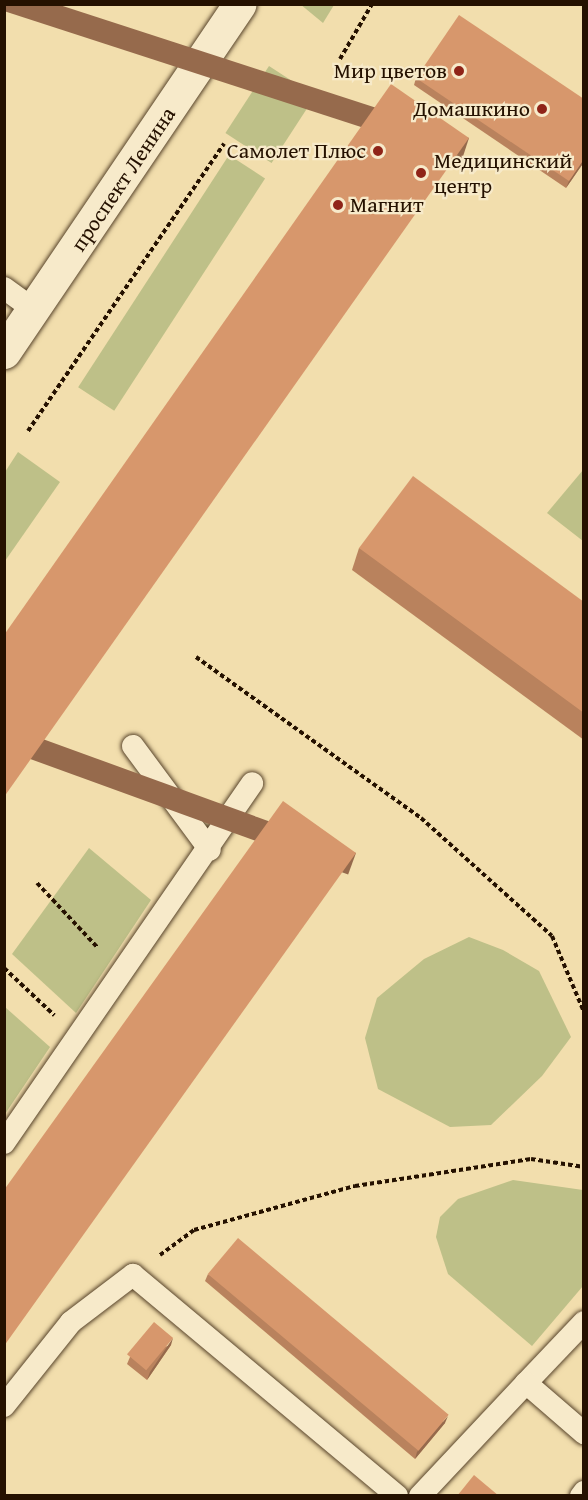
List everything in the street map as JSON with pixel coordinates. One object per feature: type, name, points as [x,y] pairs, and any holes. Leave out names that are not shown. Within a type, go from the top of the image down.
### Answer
[{"type":"main road","name":"проспект Ленина","points":[[4,352],[240,4]]},
{"type":"lane","points":[[4,288],[34,310]]},
{"type":"lane","points":[[133,746],[210,850]]},
{"type":"lane","points":[[4,1143],[210,850],[252,783]]},
{"type":"lane","points":[[4,1406],[71,1322],[133,1275],[397,1496]]},
{"type":"lane","points":[[420,1496],[584,1322]]},
{"type":"lane","points":[[526,1383],[584,1433]]},
{"type":"path","points":[[340,59],[372,4]]},
{"type":"path","points":[[28,430],[224,144]]},
{"type":"path","points":[[196,657],[421,818],[552,936],[584,1012]]},
{"type":"path","points":[[37,883],[123,975]]},
{"type":"path","points":[[4,968],[78,1039]]},
{"type":"path","points":[[133,1275],[194,1230],[355,1186],[531,1160],[584,1167]]},
{"type":"green space","points":[[300,4],[334,4],[334,5],[323,23]]},
{"type":"green space","points":[[269,66],[315,96],[272,163],[225,133]]},
{"type":"green space","points":[[229,155],[265,178],[114,411],[78,387]]},
{"type":"green space","points":[[18,452],[60,482],[5,561],[5,472]]},
{"type":"green space","points":[[583,470],[583,541],[547,513]]},
{"type":"green space","points":[[89,848],[151,900],[76,1013],[12,954]]},
{"type":"green space","points":[[469,937],[503,950],[539,971],[571,1037],[542,1076],[491,1125],[450,1127],[378,1089],[365,1038],[377,998],[424,959]]},
{"type":"green space","points":[[5,1007],[50,1047],[5,1114]]},
{"type":"green space","points":[[513,1180],[583,1190],[583,1286],[532,1346],[448,1274],[436,1237],[440,1217],[458,1199]]},
{"type":"building","points":[[459,15],[584,99],[584,159],[569,181],[416,78]]},
{"type":"building","points":[[391,84],[469,138],[4,797],[4,635]]},
{"type":"building","points":[[413,476],[584,602],[584,713],[359,548]]},
{"type":"building","points":[[283,801],[356,853],[4,1346],[4,1190]]},
{"type":"building","points":[[238,1238],[449,1415],[418,1451],[208,1274]]},
{"type":"building","points":[[154,1322],[173,1338],[146,1370],[127,1354]]},
{"type":"building","points":[[474,1475],[499,1496],[457,1496]]},
{"type":"place","name":"Мир цветов","points":[[459,71]]},
{"type":"place","name":"Домашкино","points":[[542,109]]},
{"type":"place","name":"Самолет Плюс","points":[[378,151]]},
{"type":"place","name":"Медицинский центр","points":[[421,173]]},
{"type":"place","name":"Магнит","points":[[338,205]]}]
